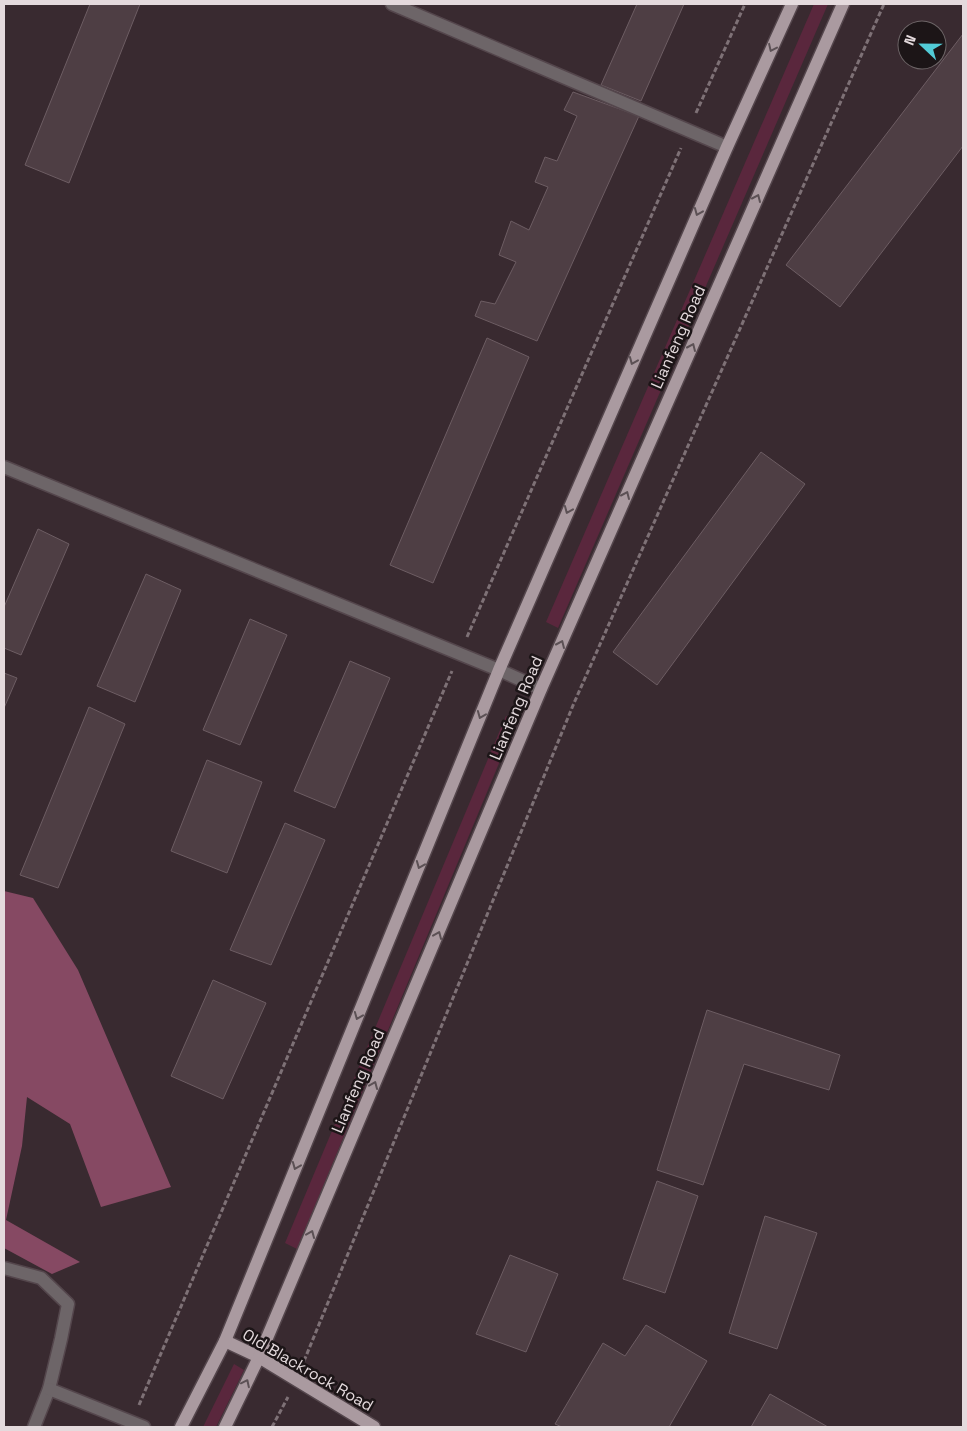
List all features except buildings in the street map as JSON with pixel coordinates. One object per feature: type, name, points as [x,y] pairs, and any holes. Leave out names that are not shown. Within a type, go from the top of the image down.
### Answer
[{"type":"main road","name":"Lianfeng Road","points":[[181,1427],[225,1341],[499,670],[726,147],[792,4]]},
{"type":"main road","name":"Lianfeng Road","points":[[225,1427],[260,1356],[541,689],[843,4]]},
{"type":"main road","name":"Old Blackrock Road","points":[[225,1341],[260,1356],[374,1427]]},
{"type":"street","points":[[392,4],[726,147]]},
{"type":"street","points":[[4,466],[541,689]]},
{"type":"street","points":[[4,1268],[41,1278],[68,1304],[48,1389],[34,1427]]},
{"type":"street","points":[[48,1389],[144,1427]]},
{"type":"path","points":[[131,1422],[459,654],[745,4]]},
{"type":"path","points":[[272,1427],[296,1380],[574,703],[884,4]]},
{"type":"shaded area","points":[[814,4],[828,4],[558,628],[546,622]]},
{"type":"shaded area","points":[[506,716],[517,720],[297,1249],[285,1243]]},
{"type":"shaded area","points":[[4,891],[33,898],[78,970],[171,1187],[101,1207],[70,1124],[27,1097],[22,1146],[6,1220],[80,1262],[52,1274],[4,1248]]},
{"type":"shaded area","points":[[234,1364],[244,1370],[216,1427],[203,1427]]}]
